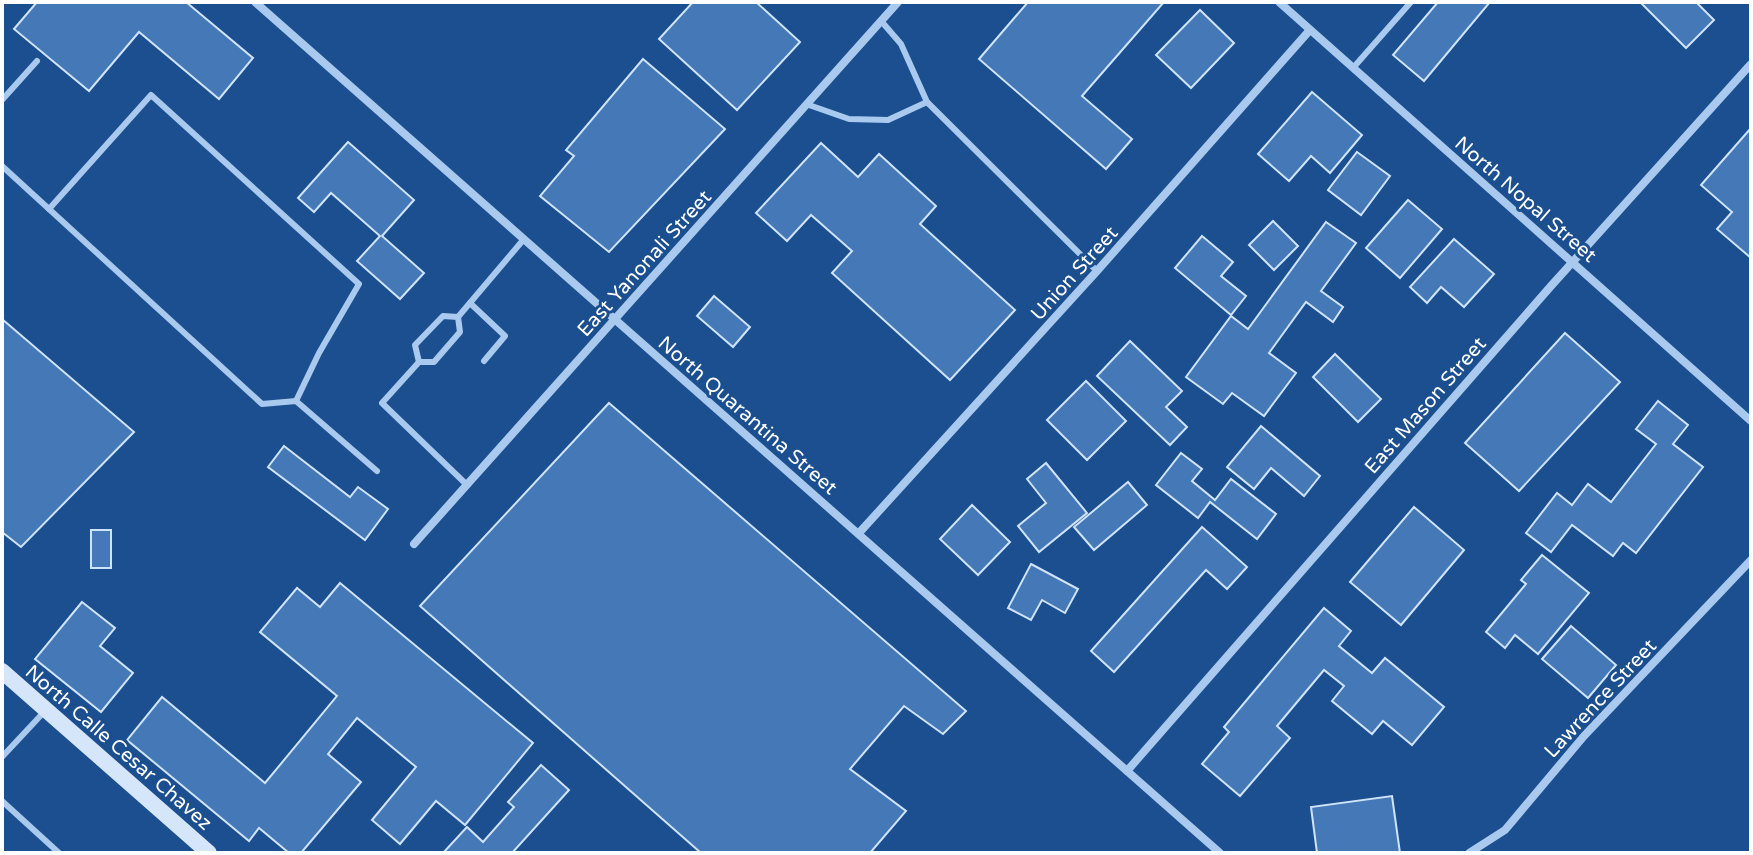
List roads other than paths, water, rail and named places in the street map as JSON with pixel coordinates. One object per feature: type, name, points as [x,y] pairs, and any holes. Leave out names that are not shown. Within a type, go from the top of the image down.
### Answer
[{"type":"street","name":"North Quarantina Street","points":[[255,2],[1220,853]]},
{"type":"street","name":"East Yanonali Street","points":[[414,544],[898,2]]},
{"type":"street","name":"North Nopal Street","points":[[1279,2],[1751,421]]},
{"type":"street","name":"Union Street","points":[[859,533],[1309,31]]},
{"type":"street","name":"East Mason Street","points":[[1127,771],[1573,262],[1751,64]]},
{"type":"street","name":"Lawrence Street","points":[[1469,853],[1505,830],[1584,736],[1751,560]]},
{"type":"street","name":"North Calle Cesar Chavez","points":[[2,671],[209,853]]},
{"type":"lane","points":[[1288,11],[1295,2]]},
{"type":"lane","points":[[1353,68],[1411,2]]},
{"type":"lane","points":[[882,22],[901,44],[927,102],[1097,271]]},
{"type":"lane","points":[[2,100],[37,61]]},
{"type":"lane","points":[[49,209],[151,95],[359,284],[319,353],[296,401]]},
{"type":"lane","points":[[809,105],[849,119],[888,120],[927,102]]},
{"type":"lane","points":[[2,166],[262,404],[296,401],[377,471]]},
{"type":"lane","points":[[467,485],[382,403],[419,362],[434,362],[460,332],[458,317],[524,239]]},
{"type":"lane","points":[[470,303],[505,336],[484,361]]},
{"type":"lane","points":[[419,362],[415,345],[443,316],[458,317]]},
{"type":"lane","points":[[2,757],[46,709]]},
{"type":"lane","points":[[2,801],[59,853]]}]
